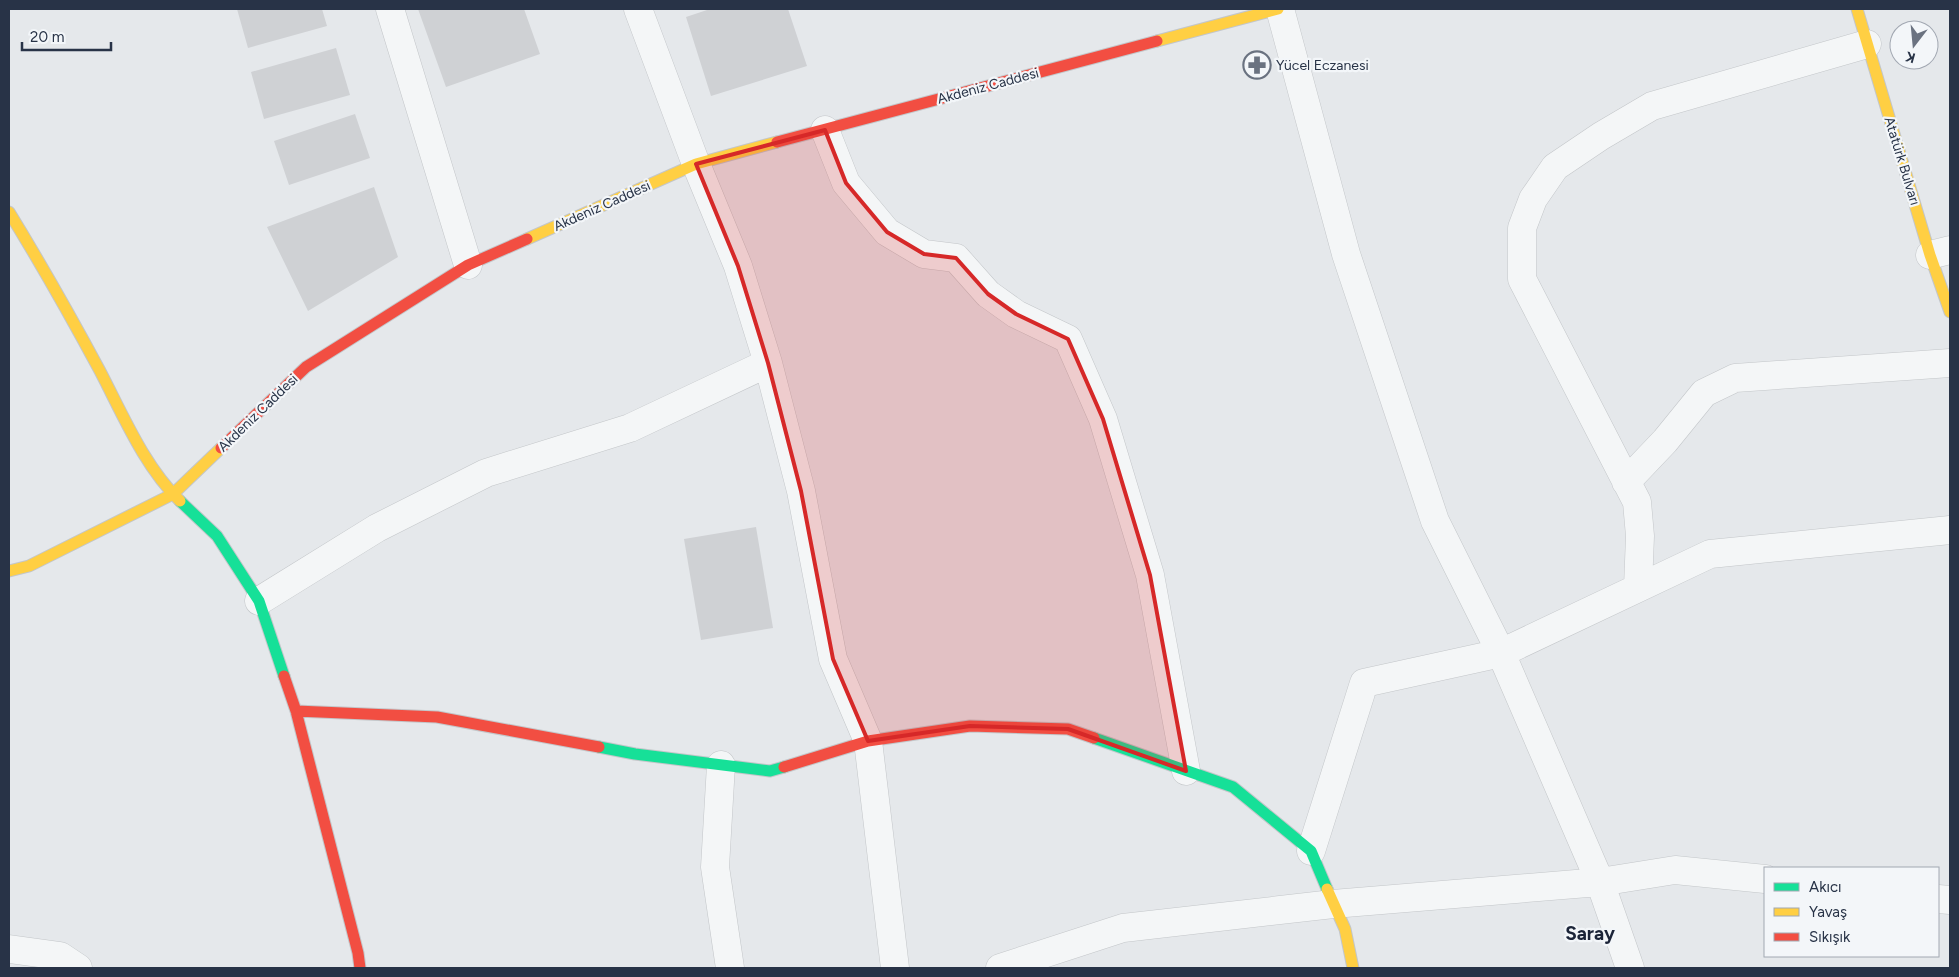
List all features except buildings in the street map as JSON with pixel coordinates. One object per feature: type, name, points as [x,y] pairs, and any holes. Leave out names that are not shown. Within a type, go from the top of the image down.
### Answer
[{"type":"street","points":[[390,9],[468,265]]},
{"type":"street","points":[[638,9],[696,164],[738,266],[768,363],[802,491],[833,659],[868,741],[896,968]]},
{"type":"street","points":[[1279,9],[1346,254],[1435,521],[1501,653],[1600,882],[1630,968]]},
{"type":"street","name":"Akdeniz Caddesi","points":[[9,571],[29,566],[174,494],[306,367],[468,265],[696,164],[1279,9]]},
{"type":"street","name":"Atatürk Bulvarı","points":[[1857,9],[1867,44],[1940,253],[1950,312]]},
{"type":"street","points":[[1638,587],[1640,536],[1636,502],[1522,279],[1522,228],[1533,199],[1554,167],[1652,106],[1867,44]]},
{"type":"street","points":[[825,130],[846,183],[887,232],[924,254],[956,258],[988,294],[1016,314],[1068,339],[1103,420],[1150,575],[1186,771]]},
{"type":"street","points":[[9,212],[58,293],[144,454],[174,494],[217,536],[259,601],[296,711],[358,953],[360,968]]},
{"type":"street","points":[[259,601],[377,528],[486,473],[630,428],[768,363]]},
{"type":"street","points":[[1626,482],[1664,441],[1704,393],[1735,378],[1950,363]]},
{"type":"street","points":[[1311,851],[1364,683],[1501,653],[1710,554],[1950,530]]},
{"type":"street","points":[[296,711],[437,718],[635,754],[770,771],[868,741],[970,726],[1068,729],[1233,787],[1311,851],[1345,929],[1353,968]]},
{"type":"street","points":[[721,765],[715,867],[730,968]]},
{"type":"street","points":[[1000,968],[1123,928],[1333,904],[1600,882],[1675,870],[1764,879]]},
{"type":"street","points":[[9,949],[60,956],[78,968]]},
{"type":"highlighted area","points":[[825,130],[846,183],[887,232],[924,254],[956,258],[988,294],[1016,314],[1068,339],[1103,419],[1150,575],[1186,771],[1068,729],[970,726],[868,741],[833,659],[801,491],[768,363],[738,266],[696,164]]},
{"type":"traffic: fast","points":[[180,501],[217,536],[259,601],[284,676]]},
{"type":"traffic: fast","points":[[1094,738],[1233,787],[1311,851],[1327,889]]},
{"type":"traffic: fast","points":[[599,747],[635,754],[770,771],[784,767]]},
{"type":"traffic: slow","points":[[1157,41],[1278,9]]},
{"type":"traffic: slow","points":[[1857,9],[1930,255],[1950,312]]},
{"type":"traffic: slow","points":[[527,239],[696,164],[777,142]]},
{"type":"traffic: slow","points":[[9,212],[67,311],[145,456],[167,487],[180,501]]},
{"type":"traffic: slow","points":[[9,571],[29,566],[173,494],[221,448]]},
{"type":"traffic: slow","points":[[1327,889],[1345,929],[1353,968]]},
{"type":"traffic: jam","points":[[777,142],[1157,41]]},
{"type":"traffic: jam","points":[[221,448],[306,367],[468,265],[527,239]]},
{"type":"traffic: jam","points":[[284,676],[296,711],[358,953],[360,968]]},
{"type":"traffic: jam","points":[[296,711],[437,717],[599,747]]},
{"type":"traffic: jam","points":[[784,767],[868,741],[970,726],[1068,729],[1094,738]]},
{"type":"place","name":"Yücel Eczanesi","points":[[1257,65]]},
{"type":"district","name":"Saray","points":[[1590,933]]}]
